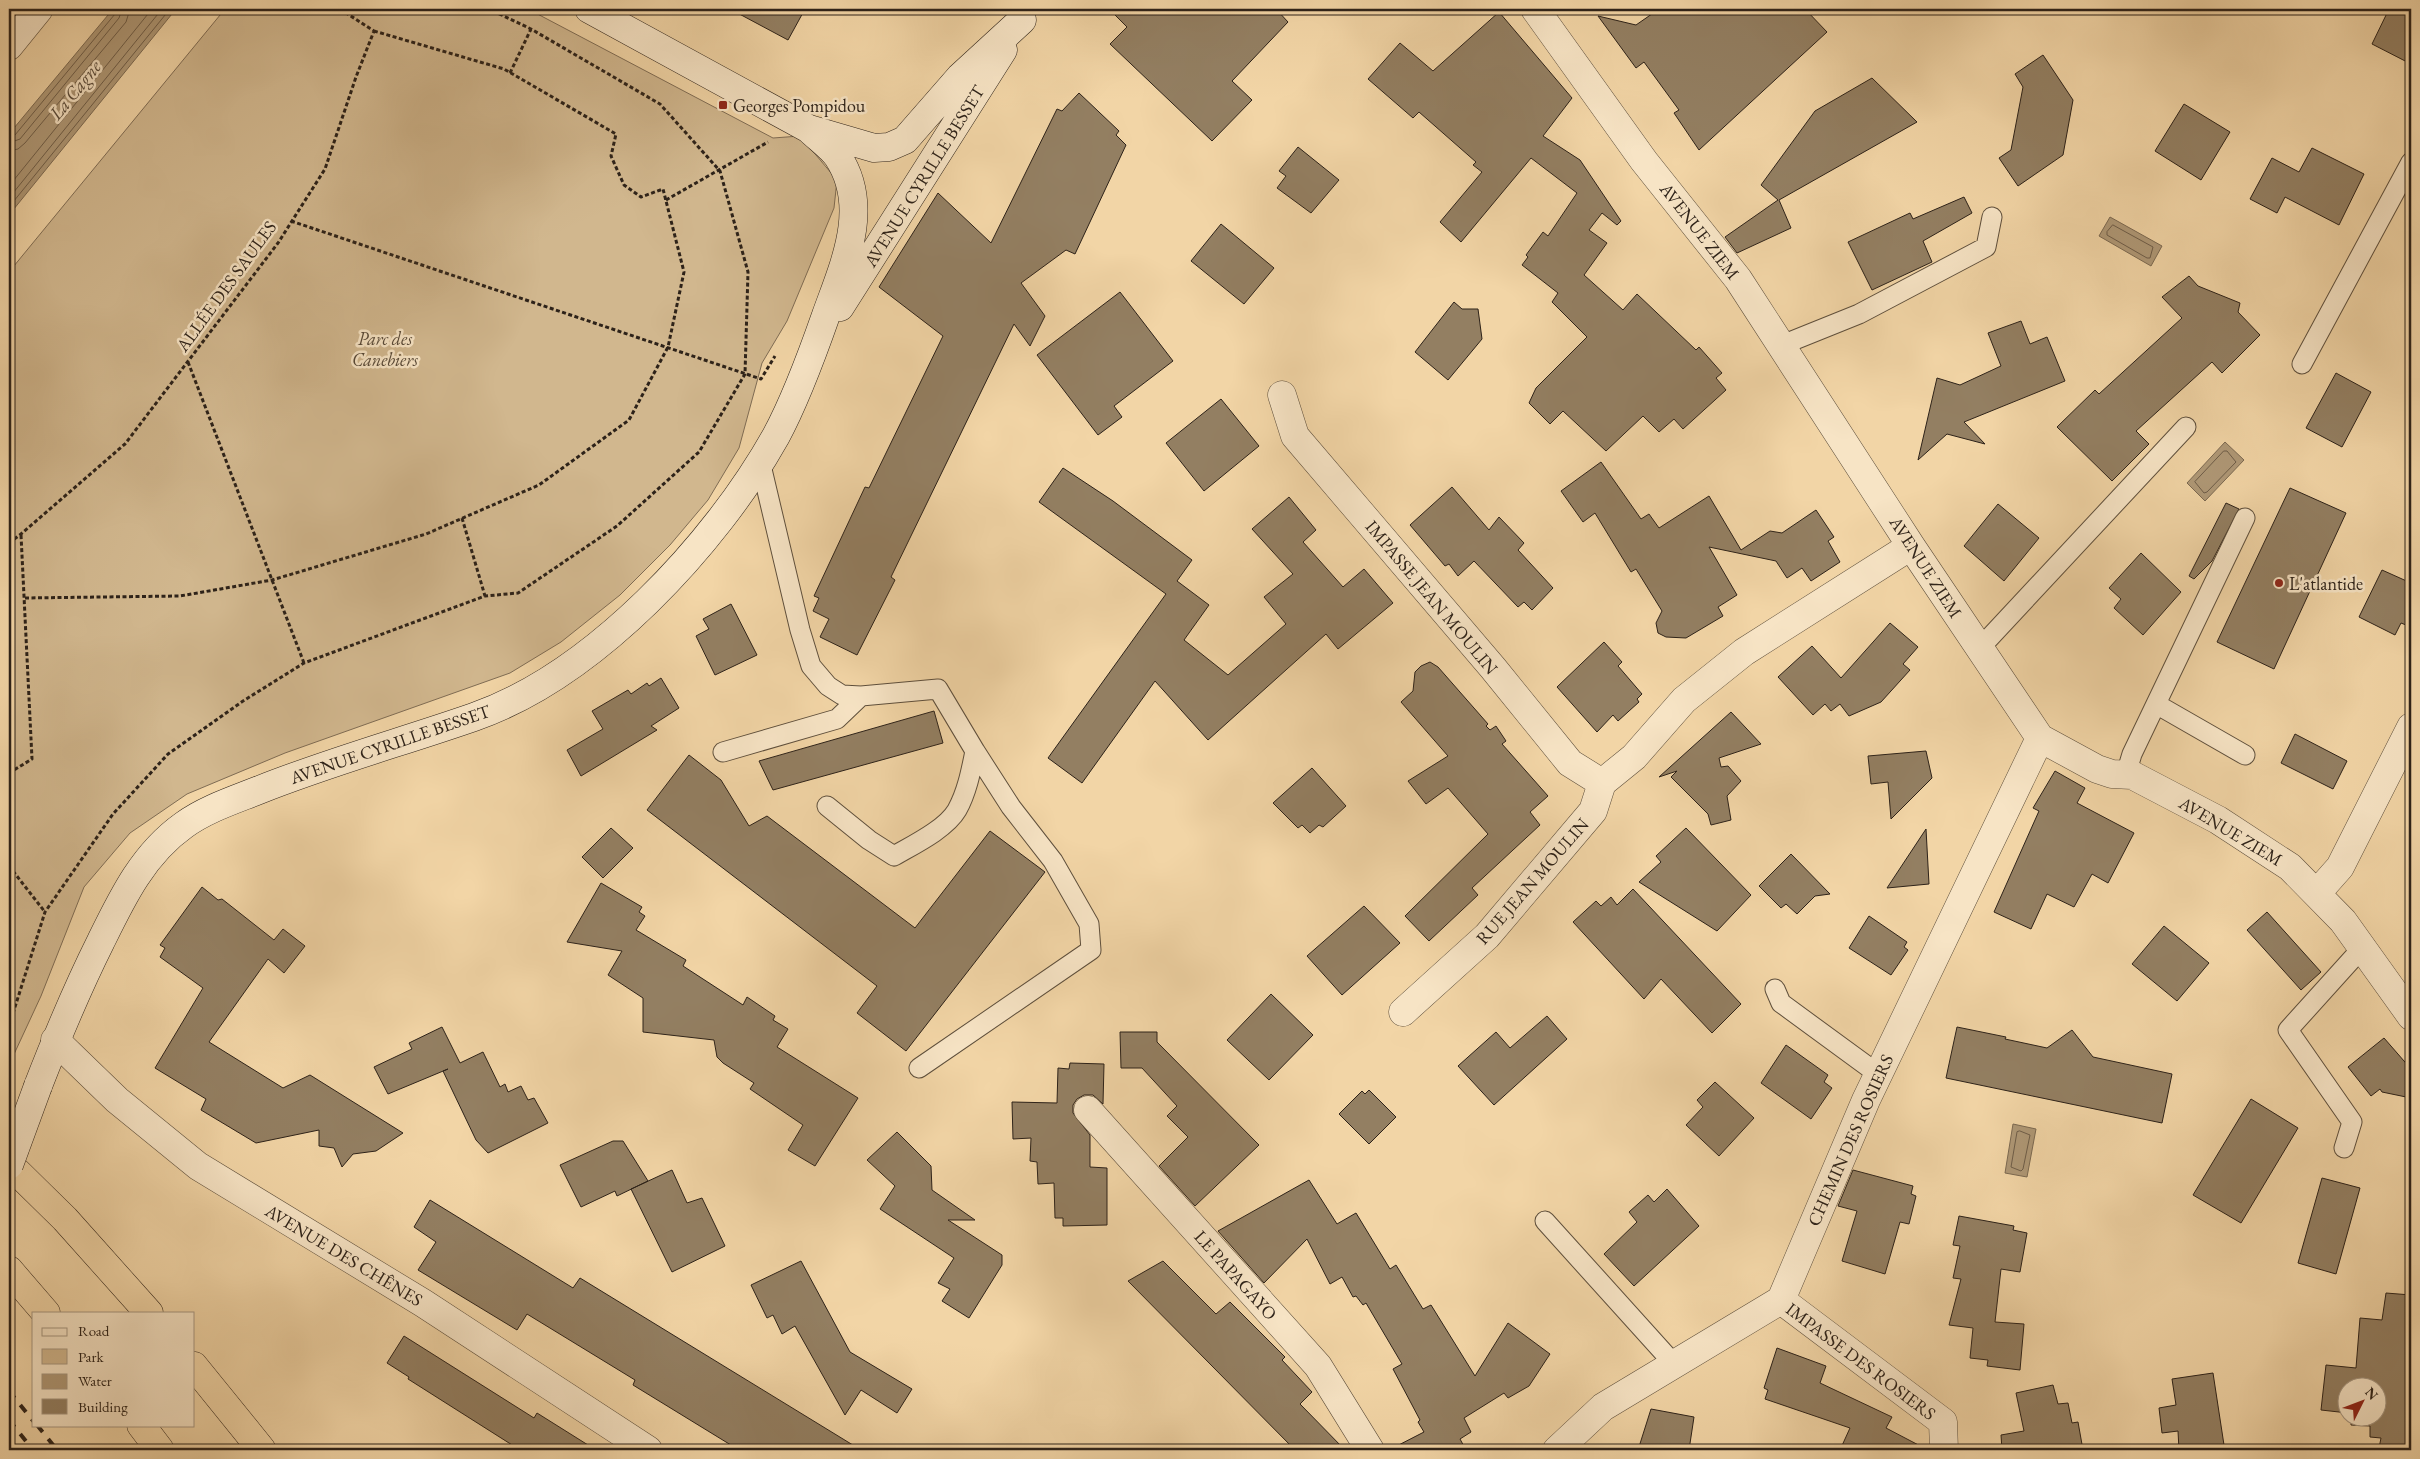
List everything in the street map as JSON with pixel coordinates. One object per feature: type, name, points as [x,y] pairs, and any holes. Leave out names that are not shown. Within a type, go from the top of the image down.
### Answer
[{"type":"highway","points":[[9,1164],[65,1219],[148,1312]]},
{"type":"highway","points":[[9,1270],[45,1312]]},
{"type":"highway","points":[[195,1367],[262,1450]]},
{"type":"highway","points":[[142,1426],[160,1450]]},
{"type":"street","points":[[9,46],[39,9]]},
{"type":"street","points":[[589,9],[809,129],[874,148],[888,147],[905,140],[960,77],[1028,14]]},
{"type":"street","name":"AVENUE ZIEM","points":[[1535,9],[1644,160],[1738,279],[1911,546],[2040,738],[2097,769],[2112,774],[2132,775],[2218,820],[2264,848],[2290,867],[2343,921],[2411,1016]]},
{"type":"street","name":"AVENUE CYRILLE BESSET","points":[[816,344],[1028,14]]},
{"type":"street","name":"AVENUE CYRILLE BESSET","points":[[9,1164],[55,1040],[125,892],[142,866],[184,824],[213,808],[278,783],[478,716],[529,693],[562,673],[615,632],[678,570],[735,500],[776,435],[816,344],[843,268],[855,212],[850,181],[837,155],[809,129]]},
{"type":"street","name":"IMPASSE JEAN MOULIN","points":[[1282,395],[1295,436],[1493,668],[1570,763],[1602,783]]},
{"type":"street","points":[[1602,783],[1634,757],[1684,700],[1744,652],[1911,546]]},
{"type":"street","points":[[2317,893],[2340,867],[2411,727]]},
{"type":"street","name":"CHEMIN DES ROSIERS","points":[[1781,1300],[1878,1074],[2040,738]]},
{"type":"street","name":"RUE JEAN MOULIN","points":[[1403,1012],[1487,936],[1593,811],[1602,783]]},
{"type":"street","name":"AVENUE DES CHÊNES","points":[[55,1040],[117,1100],[198,1166],[424,1303],[648,1450]]},
{"type":"street","name":"LE PAPAGAYO","points":[[1088,1110],[1318,1366],[1370,1450]]},
{"type":"street","points":[[1557,1450],[1603,1407],[1781,1300]]},
{"type":"street","name":"IMPASSE DES ROSIERS","points":[[1781,1300],[1943,1422],[1944,1450]]},
{"type":"lane","points":[[2302,364],[2411,162]]},
{"type":"lane","points":[[1782,345],[1859,314],[1986,247],[1992,217]]},
{"type":"lane","points":[[1979,649],[2186,427]]},
{"type":"lane","points":[[760,460],[800,630],[811,666],[828,686],[842,694],[861,696],[938,690],[1012,807],[1053,861],[1089,924],[1091,950],[919,1068]]},
{"type":"lane","points":[[2132,775],[2130,764],[2132,754],[2245,518]]},
{"type":"lane","points":[[723,752],[838,720],[861,696]]},
{"type":"lane","points":[[2156,704],[2245,755]]},
{"type":"lane","points":[[827,806],[869,840],[894,856],[932,834],[956,812],[969,781],[975,751]]},
{"type":"lane","points":[[2344,1148],[2352,1122],[2288,1030],[2362,948]]},
{"type":"lane","points":[[1775,988],[1781,1003],[1878,1074]]},
{"type":"lane","points":[[1545,1221],[1674,1364]]},
{"type":"path","points":[[25,598],[180,596],[272,580],[426,534],[539,485],[629,420],[668,347],[684,272],[663,188],[642,196],[624,185],[611,156],[616,134],[510,73],[374,31],[340,9]]},
{"type":"path","points":[[9,1026],[45,912],[113,814],[168,754],[243,701],[304,663],[485,596],[518,593],[617,526],[699,452],[746,374],[748,272],[720,171],[660,104],[531,29],[489,9]]},
{"type":"path","points":[[510,73],[531,29]]},
{"type":"path","name":"ALLÉE DES SAULES","points":[[9,543],[125,444],[278,243],[325,169],[374,31]]},
{"type":"path","points":[[666,200],[720,171],[773,138]]},
{"type":"path","points":[[291,221],[761,379],[776,355]]},
{"type":"path","points":[[188,362],[304,663]]},
{"type":"path","points":[[462,518],[485,596]]},
{"type":"path","points":[[9,773],[32,759],[21,534]]},
{"type":"path","points":[[9,866],[45,912]]},
{"type":"green space","name":"Parc des Canebiers","points":[[225,9],[528,9],[773,138],[800,136],[837,180],[834,208],[787,321],[762,363],[739,448],[708,500],[670,545],[620,595],[561,642],[510,673],[285,753],[187,794],[130,833],[84,887],[41,996],[9,1065],[9,272]]},
{"type":"water","name":"La Cagne","points":[[113,9],[176,9],[9,215],[9,134]]},
{"type":"water","points":[[2110,217],[2162,246],[2151,266],[2099,236]]},
{"type":"water","points":[[2225,442],[2244,460],[2205,501],[2187,483]]},
{"type":"water","points":[[2013,1124],[2036,1129],[2027,1177],[2005,1173]]},
{"type":"building","points":[[730,9],[805,9],[788,40]]},
{"type":"building","points":[[1109,9],[1276,9],[1288,22],[1232,81],[1252,100],[1212,141],[1110,44],[1127,27]]},
{"type":"building","points":[[1659,9],[1805,9],[1827,32],[1699,150],[1674,113],[1679,110],[1644,62],[1636,68],[1598,16],[1636,25]]},
{"type":"building","points":[[2389,9],[2411,9],[2411,64],[2372,44]]},
{"type":"building","points":[[1499,12],[1572,98],[1543,136],[1580,160],[1621,221],[1617,225],[1602,213],[1589,230],[1607,243],[1584,275],[1623,310],[1637,294],[1696,350],[1699,347],[1722,373],[1716,378],[1726,390],[1683,429],[1674,419],[1659,432],[1643,416],[1606,451],[1563,411],[1550,424],[1529,403],[1536,388],[1587,337],[1552,302],[1558,293],[1522,265],[1528,257],[1526,255],[1543,232],[1548,236],[1577,193],[1531,158],[1461,242],[1440,222],[1482,172],[1473,165],[1476,162],[1419,112],[1413,118],[1368,79],[1400,43],[1433,71]]},
{"type":"building","points":[[2043,55],[2073,100],[2063,155],[2018,186],[1999,158],[2011,150],[2023,87],[2015,74]]},
{"type":"building","points":[[1872,78],[1917,122],[1779,200],[1791,228],[1737,253],[1725,237],[1778,200],[1761,185],[1815,111]]},
{"type":"building","points":[[1079,93],[1119,131],[1116,135],[1126,145],[1075,254],[1066,250],[1021,283],[1045,316],[1030,346],[1014,324],[891,577],[895,580],[857,655],[820,637],[829,619],[813,611],[819,598],[814,596],[865,487],[869,488],[943,336],[879,287],[938,193],[991,243],[1057,109],[1062,111]]},
{"type":"building","points":[[2184,104],[2230,132],[2201,180],[2155,151]]},
{"type":"building","points":[[1298,147],[1339,180],[1311,213],[1277,188],[1286,176],[1279,171]]},
{"type":"building","points":[[2312,148],[2364,174],[2339,225],[2285,197],[2277,213],[2250,199],[2272,158],[2299,172]]},
{"type":"building","points":[[1964,197],[1972,213],[1923,241],[1932,262],[1872,290],[1848,242],[1910,213],[1913,219]]},
{"type":"building","points":[[1221,224],[1274,268],[1244,304],[1191,261]]},
{"type":"building","points":[[2189,276],[2198,286],[2240,303],[2238,312],[2260,335],[2222,373],[2212,362],[2136,431],[2149,444],[2112,481],[2057,427],[2095,390],[2099,394],[2182,318],[2162,297]]},
{"type":"building","points":[[1120,292],[1173,361],[1114,406],[1122,417],[1098,435],[1037,355]]},
{"type":"building","points":[[1454,302],[1462,309],[1478,309],[1482,339],[1448,380],[1415,352]]},
{"type":"building","points":[[2021,321],[2030,344],[2047,337],[2065,381],[1964,422],[1985,444],[1947,434],[1918,460],[1937,378],[1960,385],[2001,366],[1988,333]]},
{"type":"building","points":[[2336,373],[2371,392],[2342,447],[2306,428]]},
{"type":"building","points":[[1221,399],[1259,446],[1204,491],[1166,443]]},
{"type":"building","points":[[1601,462],[1641,519],[1649,514],[1659,528],[1709,496],[1741,550],[1770,531],[1782,533],[1816,510],[1834,537],[1828,541],[1840,562],[1811,581],[1802,568],[1787,578],[1776,561],[1709,547],[1737,595],[1718,607],[1723,616],[1686,638],[1666,637],[1658,633],[1656,623],[1662,611],[1636,569],[1631,572],[1595,513],[1583,522],[1561,491]]},
{"type":"building","points":[[1063,468],[1113,501],[1192,560],[1177,581],[1209,605],[1184,640],[1228,675],[1286,624],[1264,597],[1293,574],[1252,529],[1289,497],[1316,530],[1303,542],[1343,587],[1364,569],[1393,603],[1338,649],[1326,634],[1208,740],[1155,681],[1082,783],[1048,758],[1166,594],[1039,502]]},
{"type":"building","points":[[1452,487],[1489,530],[1499,517],[1524,543],[1518,550],[1553,588],[1532,610],[1524,602],[1518,607],[1474,561],[1458,576],[1449,564],[1445,566],[1410,525]]},
{"type":"building","name":"L'atlantide","points":[[2290,488],[2346,513],[2274,669],[2217,642]]},
{"type":"building","points":[[2226,503],[2239,509],[2212,561],[2194,579],[2189,576]]},
{"type":"building","points":[[1998,504],[2039,538],[2004,581],[1964,546]]},
{"type":"building","points":[[2141,553],[2181,592],[2143,635],[2114,608],[2121,599],[2109,588]]},
{"type":"building","points":[[2382,570],[2411,583],[2411,627],[2401,623],[2395,635],[2359,617]]},
{"type":"building","points":[[731,604],[757,655],[715,675],[696,636],[709,629],[703,619]]},
{"type":"building","points":[[1890,623],[1918,647],[1903,664],[1910,670],[1881,702],[1849,716],[1840,704],[1831,711],[1825,704],[1813,715],[1778,677],[1812,646],[1841,678]]},
{"type":"building","points":[[1604,642],[1622,662],[1618,666],[1642,694],[1637,699],[1639,702],[1618,721],[1613,715],[1597,732],[1557,687]]},
{"type":"building","points":[[1430,662],[1438,667],[1488,724],[1486,726],[1490,730],[1496,726],[1506,741],[1502,744],[1548,796],[1530,812],[1540,825],[1472,888],[1478,895],[1429,941],[1405,916],[1488,834],[1448,788],[1426,804],[1408,781],[1448,756],[1401,702],[1413,691],[1415,672],[1421,666]]},
{"type":"building","points":[[661,678],[679,708],[651,726],[657,730],[581,776],[567,750],[603,729],[592,711],[628,690],[631,694],[647,683],[649,686]]},
{"type":"building","points":[[934,711],[943,743],[773,790],[759,761]]},
{"type":"building","points":[[1731,712],[1761,744],[1719,758],[1721,767],[1728,766],[1741,781],[1727,796],[1731,820],[1711,825],[1708,814],[1671,777],[1677,771],[1659,777]]},
{"type":"building","points":[[2295,734],[2347,761],[2333,789],[2281,763]]},
{"type":"building","points":[[1926,751],[1932,778],[1891,819],[1888,782],[1871,784],[1868,756]]},
{"type":"building","points":[[689,755],[721,780],[749,826],[767,816],[915,928],[990,831],[1045,872],[906,1051],[857,1013],[877,986],[647,810]]},
{"type":"building","points":[[1312,768],[1346,806],[1323,827],[1319,825],[1310,833],[1302,825],[1298,828],[1273,803]]},
{"type":"building","points":[[2055,771],[2085,788],[2077,803],[2134,833],[2108,883],[2092,874],[2074,907],[2047,894],[2031,929],[1994,912],[2039,811],[2033,808]]},
{"type":"building","points":[[611,828],[633,848],[603,878],[582,857]]},
{"type":"building","points":[[1686,828],[1751,895],[1717,931],[1639,882],[1661,862],[1656,856]]},
{"type":"building","points":[[1926,829],[1929,884],[1887,888]]},
{"type":"building","points":[[1791,854],[1830,894],[1815,896],[1797,914],[1786,904],[1781,908],[1759,886]]},
{"type":"building","points":[[601,883],[642,907],[639,912],[645,916],[636,930],[686,960],[683,966],[743,1005],[747,997],[775,1016],[773,1020],[788,1029],[777,1047],[858,1098],[815,1166],[788,1150],[803,1125],[750,1089],[754,1083],[717,1057],[714,1040],[643,1032],[643,998],[608,975],[622,951],[567,942]]},
{"type":"building","points":[[202,887],[218,900],[222,899],[274,940],[283,929],[305,946],[284,973],[268,959],[209,1042],[283,1088],[310,1075],[403,1133],[376,1151],[353,1154],[342,1167],[334,1148],[319,1146],[319,1130],[256,1143],[201,1110],[206,1099],[155,1068],[203,988],[160,957],[165,948],[160,945]]},
{"type":"building","points":[[1633,889],[1741,1004],[1712,1033],[1661,979],[1644,999],[1573,922],[1596,901],[1601,906],[1611,897],[1617,905]]},
{"type":"building","points":[[1364,906],[1400,943],[1342,995],[1307,956]]},
{"type":"building","points":[[2267,912],[2321,972],[2301,990],[2247,930]]},
{"type":"building","points":[[1869,916],[1907,942],[1904,947],[1908,950],[1891,975],[1849,948]]},
{"type":"building","points":[[2164,926],[2209,963],[2177,1001],[2132,964]]},
{"type":"building","points":[[1271,994],[1313,1035],[1269,1080],[1227,1040]]},
{"type":"building","points":[[1547,1016],[1567,1039],[1494,1105],[1458,1066],[1496,1032],[1510,1048]]},
{"type":"building","points":[[442,1027],[460,1063],[483,1052],[500,1087],[505,1084],[508,1092],[521,1086],[528,1100],[534,1098],[548,1123],[488,1153],[476,1140],[443,1071],[388,1094],[374,1067],[412,1049],[409,1043]]},
{"type":"building","points":[[1957,1027],[2047,1048],[2072,1030],[2093,1057],[2172,1074],[2162,1123],[1946,1078]]},
{"type":"building","points":[[1120,1032],[1157,1032],[1157,1042],[1259,1145],[1195,1206],[1159,1166],[1188,1137],[1167,1116],[1177,1106],[1142,1068],[1121,1068]]},
{"type":"building","points":[[2384,1038],[2411,1069],[2411,1098],[2382,1092],[2380,1089],[2371,1096],[2348,1067]]},
{"type":"building","points":[[1786,1045],[1828,1075],[1824,1082],[1832,1088],[1811,1119],[1761,1083]]},
{"type":"building","points":[[1070,1063],[1104,1064],[1103,1104],[1093,1095],[1084,1095],[1077,1099],[1073,1105],[1073,1113],[1090,1135],[1090,1167],[1107,1168],[1107,1225],[1063,1226],[1063,1218],[1055,1218],[1054,1183],[1038,1184],[1037,1162],[1030,1161],[1031,1138],[1013,1139],[1012,1102],[1057,1103],[1058,1068],[1069,1069]]},
{"type":"building","points":[[1715,1082],[1754,1118],[1719,1156],[1686,1125],[1703,1107],[1697,1100]]},
{"type":"building","points":[[1369,1090],[1396,1117],[1369,1144],[1339,1114],[1362,1091],[1365,1094]]},
{"type":"building","points":[[2251,1099],[2298,1128],[2241,1223],[2193,1195]]},
{"type":"building","points":[[897,1132],[931,1166],[932,1190],[975,1220],[948,1220],[1002,1255],[1002,1265],[969,1318],[942,1301],[950,1289],[938,1283],[954,1258],[880,1209],[895,1186],[867,1160]]},
{"type":"building","points":[[613,1141],[623,1141],[648,1181],[617,1196],[615,1191],[581,1207],[560,1165]]},
{"type":"building","points":[[672,1170],[687,1203],[702,1198],[725,1246],[672,1272],[631,1189]]},
{"type":"building","points":[[1853,1170],[1913,1186],[1911,1194],[1916,1196],[1909,1224],[1900,1222],[1885,1274],[1842,1261],[1857,1211],[1838,1206]]},
{"type":"building","points":[[2322,1178],[2360,1188],[2336,1274],[2298,1263]]},
{"type":"building","points":[[1309,1180],[1337,1224],[1356,1213],[1390,1269],[1396,1265],[1423,1309],[1431,1305],[1475,1376],[1508,1323],[1550,1354],[1529,1386],[1508,1398],[1504,1393],[1464,1418],[1471,1432],[1460,1439],[1466,1450],[1389,1450],[1424,1432],[1418,1422],[1420,1420],[1393,1369],[1402,1364],[1366,1303],[1363,1305],[1356,1296],[1353,1297],[1342,1277],[1330,1284],[1307,1239],[1264,1283],[1218,1231]]},
{"type":"building","points":[[1667,1189],[1699,1226],[1634,1286],[1604,1254],[1637,1222],[1629,1212],[1648,1195],[1654,1202]]},
{"type":"building","points":[[430,1200],[573,1288],[580,1278],[861,1450],[739,1450],[633,1385],[635,1380],[527,1314],[517,1330],[418,1270],[436,1242],[414,1227]]},
{"type":"building","points":[[1959,1216],[2014,1226],[2013,1230],[2027,1233],[2020,1272],[2001,1269],[1995,1322],[2024,1324],[2020,1370],[1987,1366],[1988,1360],[1970,1358],[1973,1328],[1949,1325],[1961,1279],[1953,1278],[1960,1246],[1953,1245]]},
{"type":"building","points":[[801,1261],[850,1352],[912,1389],[897,1413],[861,1390],[845,1415],[795,1326],[782,1334],[773,1315],[767,1318],[751,1285]]},
{"type":"building","points":[[1163,1261],[1216,1314],[1230,1302],[1285,1357],[1282,1360],[1312,1392],[1300,1404],[1345,1450],[1295,1450],[1128,1281]]},
{"type":"building","points":[[2386,1293],[2411,1295],[2411,1404],[2406,1450],[2379,1448],[2381,1438],[2370,1437],[2370,1426],[2388,1426],[2388,1376],[2338,1376],[2338,1412],[2321,1410],[2326,1365],[2356,1368],[2360,1318],[2382,1320]]},
{"type":"building","points":[[404,1336],[534,1418],[537,1413],[596,1450],[520,1450],[408,1379],[409,1377],[387,1363]]},
{"type":"building","points":[[1777,1348],[1826,1366],[1820,1383],[1892,1417],[1886,1428],[1928,1450],[1840,1450],[1850,1428],[1765,1399],[1768,1390],[1764,1388]]},
{"type":"building","points":[[2213,1373],[2224,1445],[2179,1450],[2178,1431],[2162,1433],[2159,1408],[2176,1405],[2172,1379]]},
{"type":"building","points":[[2053,1385],[2058,1404],[2068,1403],[2072,1423],[2078,1422],[2083,1450],[2002,1450],[2001,1435],[2024,1431],[2016,1393]]},
{"type":"building","points":[[1651,1409],[1694,1417],[1689,1450],[1638,1450]]},
{"type":"railway","points":[[9,1391],[32,1420]]},
{"type":"railway","points":[[9,1420],[33,1450]]},
{"type":"railway","points":[[38,1426],[57,1450]]},
{"type":"place","name":"Georges Pompidou","points":[[723,105]]},
{"type":"place","name":"L'atlantide","points":[[2279,583]]}]
